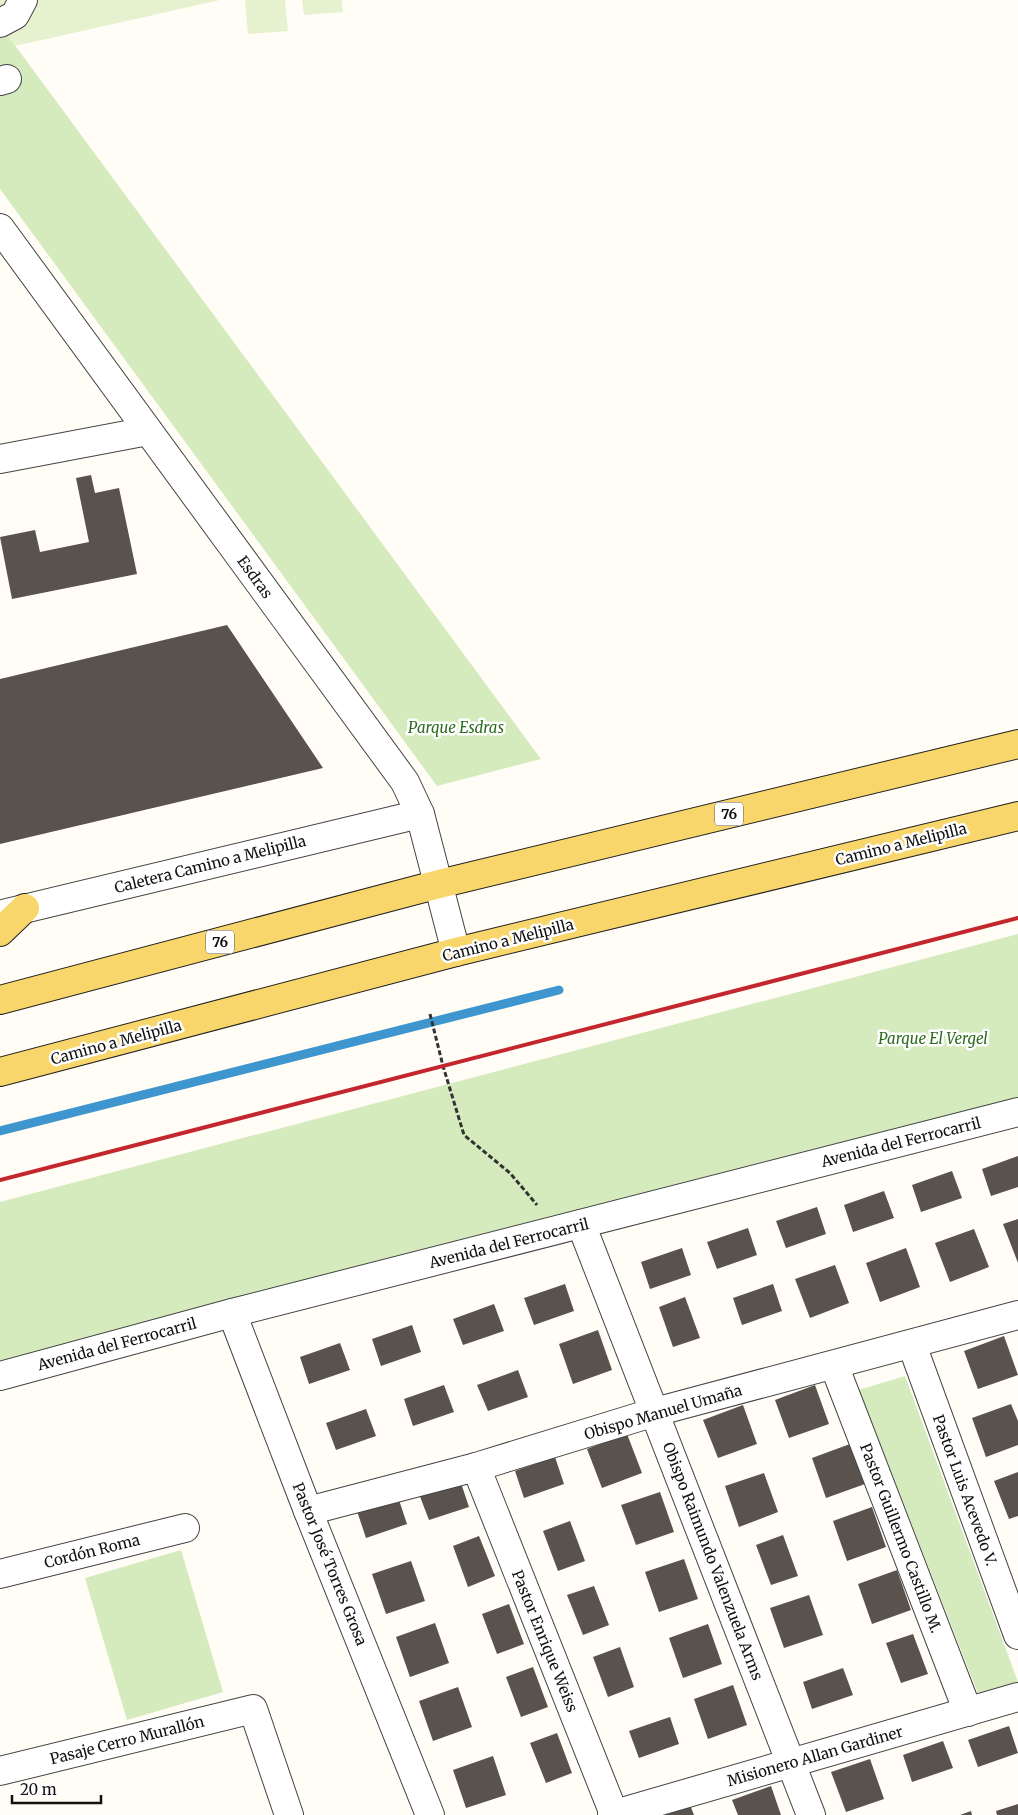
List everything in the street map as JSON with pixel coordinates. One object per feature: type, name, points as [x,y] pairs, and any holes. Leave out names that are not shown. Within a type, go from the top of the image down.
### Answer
[{"type":"main road","name":"76","points":[[0,1000],[439,884],[1018,744]]},
{"type":"main road","name":"Camino a Melipilla","points":[[0,1072],[456,952],[1018,816]]},
{"type":"main road","points":[[0,932],[13,912]]},
{"type":"street","points":[[0,23],[15,15],[23,0]]},
{"type":"street","name":"Esdras","points":[[0,228],[10,257],[148,431],[405,782],[420,814],[456,952]]},
{"type":"street","points":[[0,459],[148,431]]},
{"type":"street","name":"Caletera Camino a Melipilla","points":[[13,912],[420,814]]},
{"type":"street","name":"Avenida del Ferrocarril","points":[[0,1376],[232,1313],[1018,1112]]},
{"type":"street","name":"Obispo Raimundo Valenzuela Arms","points":[[570,1227],[655,1412],[811,1815]]},
{"type":"street","name":"Pastor José Torres Grosa","points":[[232,1313],[308,1511],[430,1815]]},
{"type":"street","name":"Obispo Manuel Umaña","points":[[308,1511],[476,1467],[655,1412],[1018,1316]]},
{"type":"street","name":"Pastor Luis Acevedo V.","points":[[912,1345],[1018,1635]]},
{"type":"street","name":"Pastor Guillermo Castillo M.","points":[[834,1365],[968,1712]]},
{"type":"street","name":"Pastor Enrique Weiss","points":[[476,1467],[613,1815]]},
{"type":"street","name":"Cordón Roma","points":[[0,1574],[185,1528]]},
{"type":"street","name":"Misionero Allan Gardiner","points":[[613,1815],[1018,1697]]},
{"type":"street","name":"Pasaje Cerro Murallón","points":[[0,1771],[253,1709],[289,1815]]},
{"type":"path","points":[[430,1014],[464,1135],[570,1227]]},
{"type":"green space","points":[[0,0],[220,0],[15,46],[0,25]]},
{"type":"green space","points":[[245,0],[285,0],[288,31],[248,34]]},
{"type":"green space","points":[[302,0],[342,0],[343,12],[304,15]]},
{"type":"green space","name":"Parque Esdras","points":[[0,25],[541,759],[437,786],[0,189]]},
{"type":"green space","name":"Parque El Vergel","points":[[1018,934],[1018,1097],[0,1361],[0,1202]]},
{"type":"green space","points":[[905,1376],[1018,1682],[1018,1686],[981,1701],[859,1390]]},
{"type":"green space","points":[[181,1550],[223,1692],[127,1720],[85,1578]]},
{"type":"building","points":[[91,475],[95,493],[119,488],[137,574],[12,599],[0,537],[35,530],[40,552],[89,542],[76,478]]},
{"type":"building","points":[[227,625],[323,768],[0,844],[0,679]]},
{"type":"building","points":[[1018,1156],[1018,1187],[991,1196],[982,1169]]},
{"type":"building","points":[[952,1171],[962,1198],[921,1212],[912,1185]]},
{"type":"building","points":[[884,1191],[894,1218],[853,1232],[844,1205]]},
{"type":"building","points":[[817,1207],[826,1234],[786,1248],[776,1221]]},
{"type":"building","points":[[1018,1219],[1018,1263],[1003,1224]]},
{"type":"building","points":[[748,1228],[757,1255],[717,1269],[707,1242]]},
{"type":"building","points":[[974,1229],[989,1267],[950,1282],[935,1243]]},
{"type":"building","points":[[682,1248],[691,1275],[650,1289],[641,1262]]},
{"type":"building","points":[[906,1248],[920,1287],[880,1302],[866,1263]]},
{"type":"building","points":[[835,1265],[849,1303],[810,1318],[795,1279]]},
{"type":"building","points":[[565,1284],[574,1311],[534,1325],[524,1298]]},
{"type":"building","points":[[773,1284],[782,1311],[742,1325],[733,1298]]},
{"type":"building","points":[[685,1297],[700,1338],[673,1347],[659,1307]]},
{"type":"building","points":[[494,1304],[504,1331],[463,1345],[453,1319]]},
{"type":"building","points":[[412,1325],[421,1352],[381,1366],[372,1339]]},
{"type":"building","points":[[598,1330],[612,1370],[573,1384],[559,1344]]},
{"type":"building","points":[[1004,1336],[1018,1375],[978,1389],[964,1351]]},
{"type":"building","points":[[340,1343],[350,1370],[309,1384],[300,1357]]},
{"type":"building","points":[[518,1370],[528,1397],[488,1411],[477,1385]]},
{"type":"building","points":[[444,1385],[454,1412],[413,1426],[404,1399]]},
{"type":"building","points":[[815,1385],[829,1424],[789,1438],[775,1400]]},
{"type":"building","points":[[1011,1404],[1018,1421],[1018,1445],[986,1457],[972,1418]]},
{"type":"building","points":[[743,1405],[757,1444],[718,1458],[703,1420]]},
{"type":"building","points":[[366,1409],[376,1436],[336,1450],[326,1423]]},
{"type":"building","points":[[627,1434],[642,1473],[602,1488],[587,1449]]},
{"type":"building","points":[[850,1444],[865,1484],[826,1498],[812,1458]]},
{"type":"building","points":[[555,1457],[564,1484],[524,1498],[515,1471]]},
{"type":"building","points":[[1018,1472],[1018,1516],[1009,1519],[994,1481]]},
{"type":"building","points":[[764,1473],[778,1512],[739,1527],[725,1486]]},
{"type":"building","points":[[460,1480],[469,1507],[429,1520],[419,1494]]},
{"type":"building","points":[[660,1492],[674,1532],[636,1545],[621,1505]]},
{"type":"building","points":[[398,1497],[407,1524],[366,1538],[357,1511]]},
{"type":"building","points":[[872,1507],[886,1547],[847,1561],[833,1521]]},
{"type":"building","points":[[570,1521],[585,1561],[558,1571],[543,1531]]},
{"type":"building","points":[[783,1535],[798,1576],[771,1585],[756,1545]]},
{"type":"building","points":[[479,1536],[495,1576],[468,1587],[453,1546]]},
{"type":"building","points":[[684,1559],[698,1599],[659,1612],[645,1572]]},
{"type":"building","points":[[411,1561],[425,1601],[386,1614],[372,1574]]},
{"type":"building","points":[[897,1570],[911,1610],[872,1624],[858,1584]]},
{"type":"building","points":[[594,1586],[609,1625],[583,1635],[567,1595]]},
{"type":"building","points":[[809,1595],[823,1635],[784,1648],[770,1608]]},
{"type":"building","points":[[509,1604],[524,1644],[497,1654],[482,1614]]},
{"type":"building","points":[[435,1623],[449,1663],[410,1677],[396,1637]]},
{"type":"building","points":[[708,1624],[722,1664],[683,1678],[669,1638]]},
{"type":"building","points":[[913,1634],[928,1674],[901,1683],[886,1643]]},
{"type":"building","points":[[620,1647],[634,1687],[608,1697],[593,1657]]},
{"type":"building","points":[[533,1667],[548,1707],[521,1717],[506,1677]]},
{"type":"building","points":[[843,1668],[853,1695],[812,1709],[803,1682]]},
{"type":"building","points":[[733,1685],[747,1725],[708,1739],[694,1699]]},
{"type":"building","points":[[458,1687],[472,1727],[433,1741],[419,1701]]},
{"type":"building","points":[[670,1717],[679,1744],[639,1758],[629,1731]]},
{"type":"building","points":[[1009,1726],[1018,1753],[978,1767],[968,1740]]},
{"type":"building","points":[[557,1733],[572,1773],[546,1783],[530,1743]]},
{"type":"building","points":[[943,1741],[953,1768],[912,1782],[903,1755]]},
{"type":"building","points":[[493,1756],[506,1795],[466,1808],[453,1770]]},
{"type":"building","points":[[870,1759],[884,1799],[846,1812],[831,1772]]},
{"type":"building","points":[[771,1786],[781,1815],[738,1815],[732,1800]]},
{"type":"building","points":[[1018,1804],[1018,1815],[997,1815],[996,1811]]},
{"type":"building","points":[[690,1805],[694,1815],[663,1815]]},
{"type":"building","points":[[971,1811],[972,1815],[960,1815]]},
{"type":"waterway","points":[[0,1131],[559,990]]},
{"type":"railway","points":[[0,1180],[1018,918]]}]
